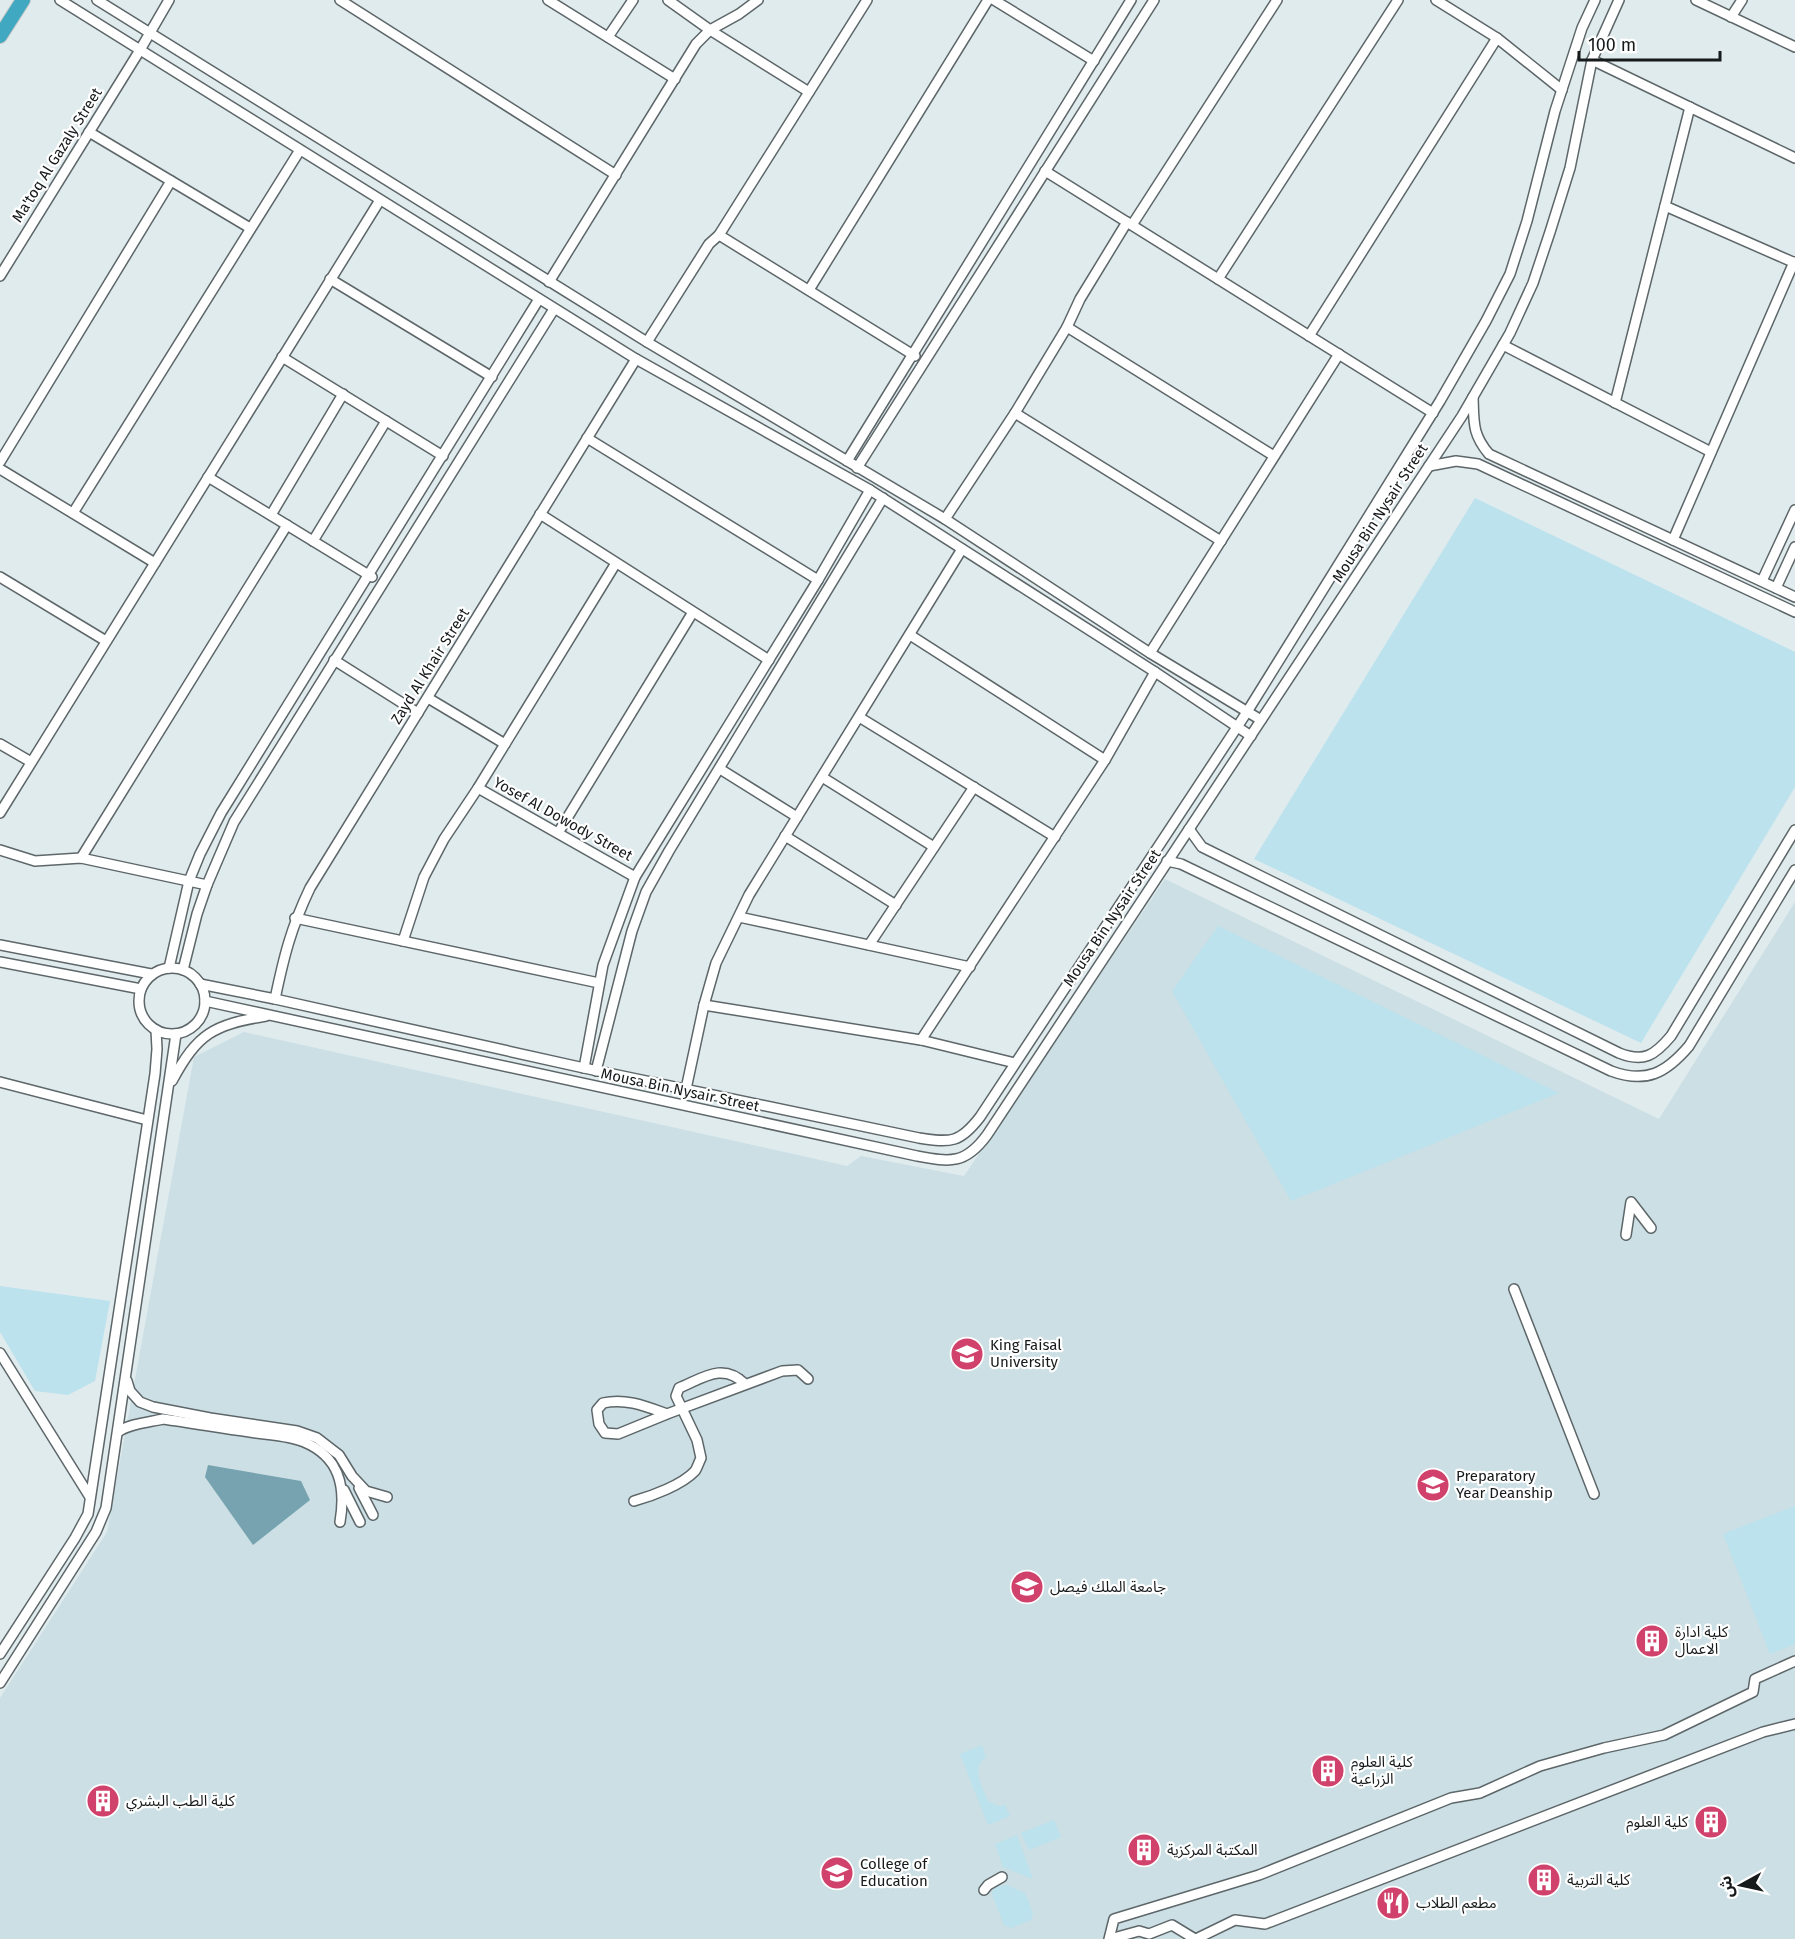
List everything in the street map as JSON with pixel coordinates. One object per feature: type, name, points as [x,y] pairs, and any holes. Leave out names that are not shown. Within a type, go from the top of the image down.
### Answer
[{"type":"highway","points":[[0,36],[23,0]]},
{"type":"street","points":[[60,0],[636,359],[883,498],[1251,736]]},
{"type":"street","points":[[97,0],[647,342],[945,519],[1150,653],[1261,720]]},
{"type":"street","name":"Ma'toq Al Gazaly Street","points":[[0,276],[169,0]]},
{"type":"street","points":[[340,0],[615,175]]},
{"type":"street","points":[[548,0],[675,79]]},
{"type":"street","points":[[608,38],[633,0]]},
{"type":"street","points":[[668,0],[710,30],[809,92]]},
{"type":"street","points":[[549,282],[696,44],[710,30],[739,14],[758,0]]},
{"type":"street","points":[[647,342],[709,244],[719,235],[867,0]]},
{"type":"street","points":[[809,290],[988,0]]},
{"type":"street","points":[[994,0],[1094,61]]},
{"type":"street","points":[[847,461],[1131,0]]},
{"type":"street","points":[[857,468],[1154,0]]},
{"type":"street","points":[[945,519],[1015,413],[1067,327],[1080,299],[1277,0]]},
{"type":"street","points":[[1218,279],[1398,0]]},
{"type":"street","points":[[1436,0],[1497,38],[1562,90]]},
{"type":"street","name":"Mousa Bin Nysair Street","points":[[200,984],[596,1071],[919,1138],[952,1141],[969,1131],[1247,712],[1433,413],[1486,321],[1510,274],[1527,221],[1562,90],[1582,28],[1595,0]]},
{"type":"street","name":"Mousa Bin Nysair Street","points":[[205,1001],[917,1156],[942,1161],[966,1157],[987,1135],[1251,736],[1473,398],[1503,345],[1533,283],[1550,232],[1570,168],[1592,60],[1618,0]]},
{"type":"street","points":[[1695,0],[1795,47]]},
{"type":"street","points":[[1731,17],[1742,0]]},
{"type":"street","points":[[1309,336],[1497,38]]},
{"type":"street","points":[[1592,60],[1795,158]]},
{"type":"street","points":[[1615,403],[1690,107]]},
{"type":"street","points":[[89,132],[250,228]]},
{"type":"street","points":[[73,513],[300,150]]},
{"type":"street","points":[[1046,171],[1433,413]]},
{"type":"street","points":[[0,462],[171,181]]},
{"type":"street","points":[[0,813],[380,200]]},
{"type":"street","points":[[1665,206],[1794,263],[1673,540]]},
{"type":"street","points":[[719,235],[925,361]]},
{"type":"street","points":[[330,279],[492,376]]},
{"type":"street","points":[[169,968],[189,881],[221,813],[539,299]]},
{"type":"street","points":[[183,970],[197,914],[234,822],[554,309]]},
{"type":"street","points":[[1067,327],[1274,456]]},
{"type":"street","points":[[1503,345],[1711,452]]},
{"type":"street","points":[[1150,653],[1339,354]]},
{"type":"street","points":[[282,357],[443,456]]},
{"type":"street","name":"Zayd Al Khair Street","points":[[275,999],[286,948],[296,918],[310,888],[636,359]]},
{"type":"street","points":[[271,515],[343,394]]},
{"type":"street","points":[[1473,398],[1474,430],[1479,442],[1489,454],[1795,597]]},
{"type":"street","points":[[1015,413],[1221,541]]},
{"type":"street","points":[[313,541],[386,421]]},
{"type":"street","points":[[587,438],[818,580]]},
{"type":"street","points":[[1429,466],[1456,461],[1478,464],[1795,612]]},
{"type":"street","points":[[0,469],[155,563]]},
{"type":"street","points":[[208,477],[382,583]]},
{"type":"street","points":[[584,1068],[603,965],[635,877],[818,580],[870,490]]},
{"type":"street","points":[[596,1071],[632,932],[646,892],[883,498]]},
{"type":"street","points":[[1762,581],[1795,510]]},
{"type":"street","points":[[540,514],[769,660]]},
{"type":"street","points":[[81,858],[287,525]]},
{"type":"street","points":[[1776,588],[1795,547]]},
{"type":"street","points":[[686,1089],[704,1005],[716,963],[749,895],[962,549]]},
{"type":"street","points":[[403,941],[424,877],[444,839],[478,788],[616,563]]},
{"type":"street","points":[[0,578],[106,641]]},
{"type":"street","points":[[558,833],[693,612]]},
{"type":"street","points":[[910,635],[1105,760]]},
{"type":"street","points":[[334,660],[418,713]]},
{"type":"street","points":[[921,1040],[1105,760],[1155,672]]},
{"type":"street","points":[[428,698],[504,744]]},
{"type":"street","points":[[859,717],[1055,837]]},
{"type":"street","points":[[0,744],[31,762]]},
{"type":"street","points":[[720,769],[797,817]]},
{"type":"street","points":[[822,777],[934,847]]},
{"type":"street","points":[[691,787],[704,795]]},
{"type":"street","points":[[869,945],[974,787]]},
{"type":"street","name":"Yosef Al Dowody Street","points":[[478,788],[635,877]]},
{"type":"street","points":[[1189,829],[1202,847],[1619,1053],[1641,1058],[1661,1048],[1671,1036],[1795,830]]},
{"type":"street","points":[[785,836],[896,904]]},
{"type":"street","points":[[0,850],[35,861],[81,858],[207,885]]},
{"type":"street","points":[[1167,861],[1181,864],[1611,1071],[1625,1077],[1636,1078],[1651,1076],[1665,1070],[1689,1046],[1795,870]]},
{"type":"street","points":[[739,917],[970,967]]},
{"type":"street","points":[[296,918],[599,983]]},
{"type":"street","points":[[0,945],[151,975]]},
{"type":"street","points":[[0,962],[141,989]]},
{"type":"street","points":[[161,969],[183,970],[193,975],[200,984],[205,1001],[202,1016],[187,1031],[166,1034],[147,1024],[141,1015],[138,1004],[141,989],[151,975],[161,969]]},
{"type":"street","points":[[704,1005],[921,1040],[1015,1063]]},
{"type":"street","points":[[168,1089],[185,1057],[200,1040],[214,1029],[227,1024],[270,1016]]},
{"type":"street","points":[[0,1654],[88,1514],[157,1049],[156,1030]]},
{"type":"street","points":[[0,1683],[96,1532],[106,1508],[176,1034]]},
{"type":"street","points":[[0,1082],[147,1120]]},
{"type":"street","points":[[1626,1235],[1631,1203],[1651,1228]]},
{"type":"street","points":[[1515,1289],[1594,1494]]},
{"type":"street","points":[[0,1353],[90,1497]]},
{"type":"street","points":[[667,1414],[640,1404],[617,1400],[603,1403],[597,1410],[599,1424],[605,1433],[618,1434],[782,1371],[798,1370],[808,1379]]},
{"type":"street","points":[[634,1501],[655,1495],[671,1487],[694,1472],[701,1458],[697,1440],[676,1396],[679,1388],[720,1372],[737,1375],[745,1384]]},
{"type":"street","points":[[126,1377],[130,1391],[140,1402],[153,1407],[297,1431],[317,1438],[339,1455],[374,1515]]},
{"type":"street","points":[[118,1432],[125,1426],[163,1419],[304,1442],[325,1455],[336,1470],[360,1522]]},
{"type":"street","points":[[354,1478],[366,1491],[387,1497]]},
{"type":"street","points":[[340,1522],[343,1501],[342,1485]]},
{"type":"street","points":[[1795,1661],[1755,1679],[1753,1692],[1664,1735],[1604,1748],[1540,1766],[1480,1793],[1451,1798],[1259,1875],[1114,1919],[1109,1939],[1138,1931],[1149,1934],[1172,1925],[1196,1939],[1235,1920],[1265,1924],[1763,1732],[1795,1724]]},
{"type":"street","points":[[984,1890],[1002,1877]]},
{"type":"shaded area","points":[[1475,498],[1795,652],[1795,787],[1641,1043],[1254,859]]},
{"type":"shaded area","name":"King Faisal University","points":[[1165,879],[1659,1119],[1795,902],[1795,1939],[0,1939],[0,1698],[107,1532],[194,1057],[244,1032],[847,1166],[861,1156],[964,1176]]},
{"type":"shaded area","points":[[1218,926],[1559,1093],[1291,1201],[1172,991]]},
{"type":"shaded area","points":[[0,1286],[110,1301],[95,1381],[68,1395],[35,1391],[0,1332]]},
{"type":"shaded area","points":[[208,1465],[301,1481],[310,1500],[253,1545],[205,1477]]},
{"type":"shaded area","points":[[1795,1506],[1795,1644],[1770,1654],[1723,1534]]},
{"type":"shaded area","points":[[982,1745],[986,1757],[979,1766],[981,1784],[988,1801],[998,1806],[1005,1805],[1010,1816],[988,1825],[960,1754]]},
{"type":"shaded area","points":[[1054,1820],[1061,1837],[1029,1850],[1021,1833]]},
{"type":"shaded area","points":[[1017,1835],[1033,1879],[1003,1867],[995,1844]]},
{"type":"shaded area","points":[[1006,1885],[1025,1893],[1033,1914],[1031,1920],[1011,1928],[1004,1925],[992,1894],[994,1888]]},
{"type":"place","name":"King Faisal University","points":[[967,1354]]},
{"type":"place","name":"Preparatory Year Deanship","points":[[1433,1485]]},
{"type":"place","name":"جامعة الملك فيصل","points":[[1027,1587]]},
{"type":"place","name":"كلية ادارة الاعمال","points":[[1652,1641]]},
{"type":"place","name":"كلية العلوم الزراعية","points":[[1328,1771]]},
{"type":"place","name":"كلية الطب البشري","points":[[103,1801]]},
{"type":"place","name":"كلية العلوم","points":[[1711,1822]]},
{"type":"place","name":"المكتبة المركزية","points":[[1144,1850]]},
{"type":"place","name":"College of Education","points":[[837,1873]]},
{"type":"place","name":"كلية التربية","points":[[1544,1880]]},
{"type":"place","name":"مطعم الطلاب","points":[[1393,1903]]}]
